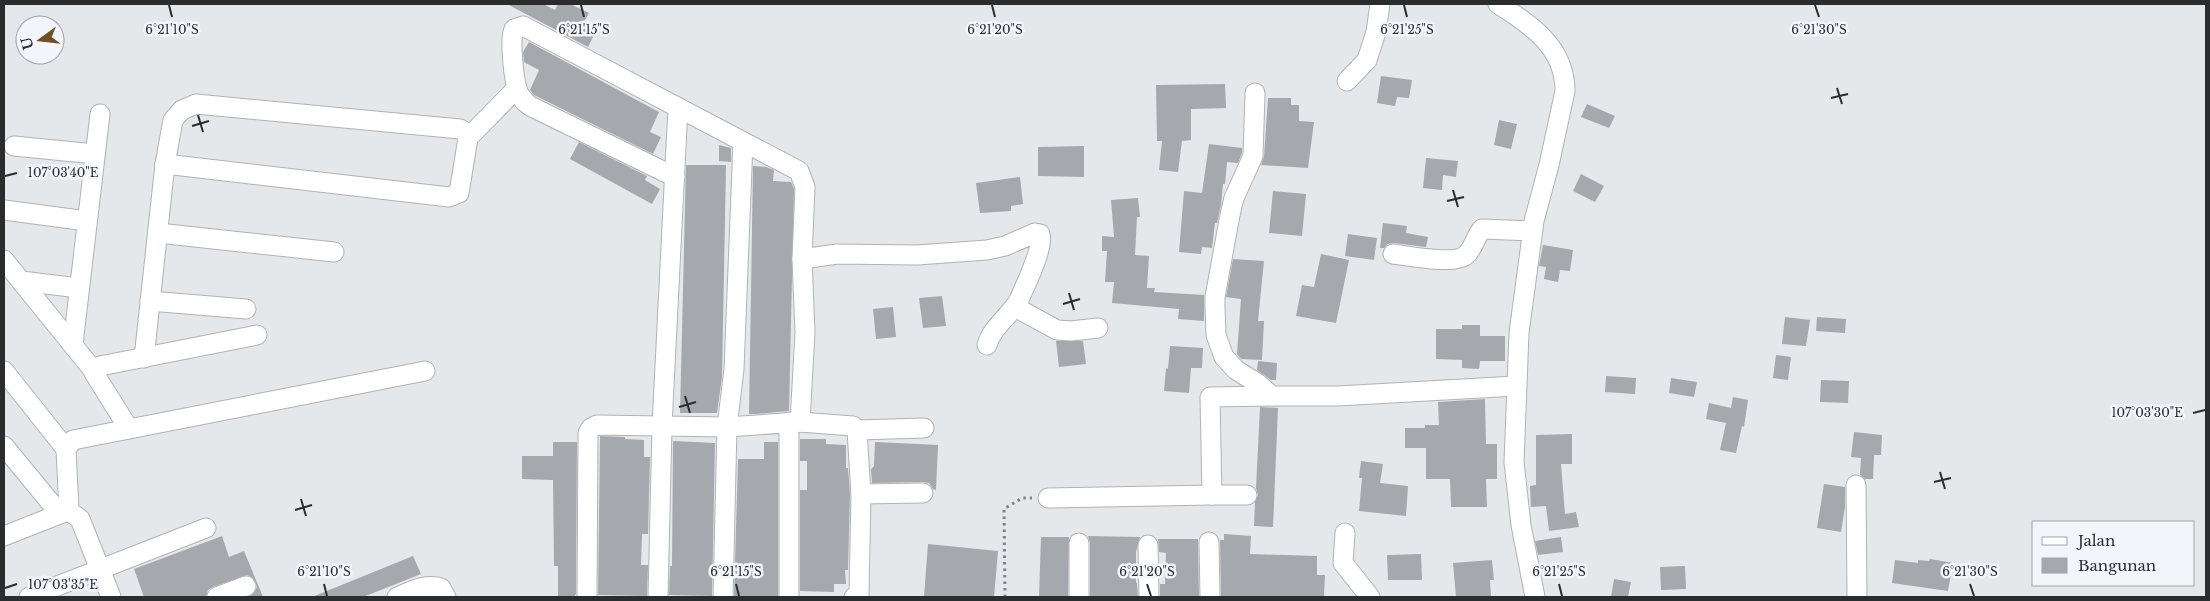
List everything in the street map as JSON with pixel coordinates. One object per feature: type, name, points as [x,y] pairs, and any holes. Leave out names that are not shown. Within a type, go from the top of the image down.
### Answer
[{"type":"street","points":[[1347,81],[1367,60],[1376,32],[1380,4]]},
{"type":"street","points":[[1498,4],[1521,19],[1546,41],[1559,57],[1564,72],[1565,91],[1533,231],[1519,334],[1516,386],[1514,462],[1520,526],[1534,597]]},
{"type":"street","points":[[675,178],[530,106],[521,97],[517,88],[512,36],[517,26],[524,26],[678,106],[795,168],[802,176],[805,187],[802,259],[805,332],[794,422],[789,597]]},
{"type":"street","points":[[165,164],[455,197],[459,193],[468,138],[517,88]]},
{"type":"street","points":[[1255,93],[1253,156],[1234,198],[1230,215],[1215,297],[1216,335],[1224,357],[1236,370],[1258,383],[1272,396]]},
{"type":"street","points":[[144,358],[165,164],[173,120],[182,110],[196,104],[460,129],[465,132],[468,138]]},
{"type":"street","points":[[658,597],[662,426],[678,106]]},
{"type":"street","points":[[73,344],[100,114]]},
{"type":"street","points":[[723,597],[728,427],[734,369],[743,142]]},
{"type":"street","points":[[14,146],[95,154]]},
{"type":"street","points":[[4,210],[87,221]]},
{"type":"street","points":[[1393,254],[1457,260],[1468,254],[1482,229],[1533,231]]},
{"type":"street","points":[[158,233],[334,252]]},
{"type":"street","points":[[802,259],[836,254],[916,255],[987,250],[1005,246],[1035,233],[1040,234],[1038,251],[1015,307],[989,336],[987,345]]},
{"type":"street","points":[[4,260],[94,370],[128,429]]},
{"type":"street","points":[[21,281],[79,288]]},
{"type":"street","points":[[150,302],[246,309]]},
{"type":"street","points":[[1015,307],[1057,330],[1071,331],[1098,328]]},
{"type":"street","points":[[94,370],[96,367],[258,335]]},
{"type":"street","points":[[4,370],[66,449],[68,468],[66,506]]},
{"type":"street","points":[[66,449],[73,440],[425,371]]},
{"type":"street","points":[[1212,496],[1210,398],[1338,396],[1516,386]]},
{"type":"street","points":[[588,597],[589,430],[597,425],[728,427],[794,422],[853,426],[857,430],[861,494],[859,595],[854,597]]},
{"type":"street","points":[[857,430],[924,428]]},
{"type":"street","points":[[4,446],[80,519],[111,597]]},
{"type":"street","points":[[1856,485],[1857,597]]},
{"type":"street","points":[[861,494],[923,493]]},
{"type":"street","points":[[1048,498],[1247,495]]},
{"type":"street","points":[[4,536],[66,506]]},
{"type":"street","points":[[29,597],[206,528]]},
{"type":"street","points":[[1345,533],[1343,563],[1370,597]]},
{"type":"street","points":[[1209,542],[1210,597]]},
{"type":"street","points":[[1079,543],[1079,597]]},
{"type":"street","points":[[1148,545],[1148,597]]},
{"type":"street","points":[[398,597],[433,585],[441,588],[446,597]]},
{"type":"street","points":[[217,597],[246,586]]},
{"type":"path","points":[[1005,597],[1004,509],[1022,498],[1048,498]]},
{"type":"building","points":[[507,4],[543,4],[555,10],[558,4],[570,4],[589,13],[583,24],[596,31],[588,47]]},
{"type":"building","points":[[529,42],[659,112],[650,132],[661,137],[653,154],[534,95],[530,90],[539,70],[524,62],[523,52]]},
{"type":"building","points":[[1381,76],[1412,80],[1409,98],[1397,97],[1395,106],[1377,103]]},
{"type":"building","points":[[1225,84],[1226,108],[1191,109],[1191,140],[1182,141],[1178,172],[1159,170],[1162,141],[1157,141],[1156,85]]},
{"type":"building","points":[[1268,98],[1291,98],[1291,105],[1299,105],[1299,121],[1314,122],[1308,168],[1261,165],[1264,156]]},
{"type":"building","points":[[1587,104],[1615,116],[1609,128],[1581,117]]},
{"type":"building","points":[[1499,120],[1517,124],[1511,149],[1494,145]]},
{"type":"building","points":[[579,142],[647,176],[645,180],[660,189],[652,204],[570,159]]},
{"type":"building","points":[[1209,144],[1242,148],[1242,153],[1238,163],[1227,162],[1225,184],[1223,184],[1217,223],[1215,223],[1212,248],[1202,247],[1201,254],[1179,252],[1184,191],[1202,193]]},
{"type":"building","points":[[719,145],[731,148],[731,162],[719,161]]},
{"type":"building","points":[[1084,146],[1084,177],[1038,176],[1038,147]]},
{"type":"building","points":[[1426,158],[1458,161],[1456,177],[1443,175],[1442,190],[1423,188]]},
{"type":"building","points":[[686,165],[726,165],[722,377],[717,413],[680,413]]},
{"type":"building","points":[[753,166],[774,170],[773,181],[791,182],[794,189],[789,411],[749,414]]},
{"type":"building","points":[[1581,174],[1604,186],[1595,202],[1573,191]]},
{"type":"building","points":[[1020,177],[1023,204],[1011,206],[1011,211],[980,213],[976,183]]},
{"type":"building","points":[[1273,191],[1306,194],[1302,236],[1269,233]]},
{"type":"building","points":[[1138,198],[1140,217],[1137,217],[1135,255],[1149,256],[1147,288],[1155,288],[1154,292],[1204,295],[1204,321],[1178,319],[1179,309],[1112,303],[1114,282],[1105,282],[1107,251],[1102,251],[1102,236],[1114,237],[1111,200]]},
{"type":"building","points":[[1383,223],[1407,226],[1406,233],[1428,237],[1426,247],[1394,243],[1380,248]]},
{"type":"building","points":[[1348,234],[1377,238],[1374,260],[1345,256]]},
{"type":"building","points":[[1543,245],[1573,250],[1570,271],[1560,270],[1558,282],[1544,279],[1546,267],[1539,266]]},
{"type":"building","points":[[1321,254],[1349,260],[1336,323],[1296,316],[1302,285],[1314,287]]},
{"type":"building","points":[[1233,259],[1264,261],[1258,321],[1264,321],[1262,360],[1241,359],[1237,354],[1241,299],[1226,297]]},
{"type":"building","points":[[942,296],[946,326],[923,328],[919,298]]},
{"type":"building","points":[[893,307],[896,337],[876,339],[873,309]]},
{"type":"building","points":[[1785,317],[1810,320],[1806,346],[1782,344]]},
{"type":"building","points":[[1817,317],[1846,319],[1845,333],[1816,331]]},
{"type":"building","points":[[1462,325],[1480,325],[1480,336],[1505,336],[1505,361],[1480,361],[1479,369],[1462,368],[1462,360],[1436,359],[1436,329],[1462,329]]},
{"type":"building","points":[[1056,341],[1083,341],[1086,364],[1059,367]]},
{"type":"building","points":[[1170,346],[1203,348],[1202,368],[1191,368],[1189,393],[1164,391]]},
{"type":"building","points":[[1776,355],[1791,357],[1788,380],[1773,378]]},
{"type":"building","points":[[1258,361],[1277,363],[1276,380],[1271,380],[1257,370]]},
{"type":"building","points":[[1606,376],[1636,378],[1635,394],[1605,392]]},
{"type":"building","points":[[1671,378],[1697,382],[1694,397],[1669,393]]},
{"type":"building","points":[[1821,380],[1849,381],[1848,403],[1820,402]]},
{"type":"building","points":[[1733,397],[1748,400],[1744,427],[1742,426],[1736,453],[1720,450],[1726,423],[1706,419],[1709,403],[1731,408]]},
{"type":"building","points":[[1485,399],[1486,444],[1497,444],[1497,479],[1486,479],[1487,507],[1451,507],[1450,479],[1426,479],[1426,448],[1405,448],[1405,428],[1425,428],[1425,425],[1439,425],[1438,402]]},
{"type":"building","points":[[1260,407],[1278,408],[1273,527],[1254,526],[1255,502],[1258,495],[1256,488]]},
{"type":"building","points":[[1854,432],[1882,435],[1881,455],[1874,455],[1873,479],[1865,479],[1860,475],[1861,458],[1851,457]]},
{"type":"building","points":[[1572,434],[1572,464],[1561,464],[1565,514],[1576,512],[1579,527],[1549,531],[1546,506],[1531,507],[1530,486],[1536,485],[1536,435]]},
{"type":"building","points":[[600,436],[644,440],[644,457],[650,457],[648,534],[642,534],[641,565],[648,565],[647,596],[598,595]]},
{"type":"building","points":[[800,439],[826,439],[826,444],[846,445],[846,468],[848,468],[850,494],[848,570],[845,570],[846,584],[834,584],[834,592],[800,591],[800,490],[807,490],[807,461],[800,461]]},
{"type":"building","points":[[673,441],[715,443],[712,596],[669,595],[670,566],[672,566]]},
{"type":"building","points":[[553,442],[577,442],[576,594],[574,597],[558,597],[558,566],[554,566],[553,480],[522,479],[522,456],[553,456]]},
{"type":"building","points":[[764,442],[778,442],[778,597],[734,597],[738,459],[764,459]]},
{"type":"building","points":[[875,442],[938,445],[936,490],[929,483],[923,482],[872,483],[871,469],[874,466]]},
{"type":"building","points":[[1361,461],[1383,464],[1380,483],[1408,486],[1406,516],[1359,511],[1362,478],[1359,478]]},
{"type":"building","points":[[1824,484],[1845,487],[1845,507],[1841,532],[1817,528]]},
{"type":"building","points":[[1224,534],[1251,536],[1250,554],[1317,556],[1317,575],[1325,575],[1324,596],[1221,597],[1220,540],[1224,540]]},
{"type":"building","points":[[222,536],[229,557],[244,551],[263,597],[248,597],[254,593],[257,587],[253,578],[247,575],[213,587],[208,590],[206,597],[144,597],[134,569]]},
{"type":"building","points":[[1088,536],[1140,537],[1136,552],[1138,597],[1090,597],[1090,543]]},
{"type":"building","points":[[1041,537],[1069,537],[1068,597],[1039,597]]},
{"type":"building","points":[[1561,537],[1563,552],[1538,555],[1535,541]]},
{"type":"building","points":[[1158,539],[1198,539],[1199,597],[1160,597],[1160,584],[1165,584],[1166,553],[1159,552]]},
{"type":"building","points":[[928,544],[998,551],[994,597],[924,597]]},
{"type":"building","points":[[1421,554],[1422,580],[1388,580],[1387,555]]},
{"type":"building","points":[[413,556],[421,574],[363,597],[312,597]]},
{"type":"building","points":[[1930,559],[1953,563],[1948,591],[1892,583],[1895,560],[1918,563],[1918,560],[1929,561]]},
{"type":"building","points":[[1492,560],[1494,580],[1490,580],[1491,597],[1456,597],[1453,563]]},
{"type":"building","points":[[1685,566],[1686,589],[1661,590],[1660,567]]},
{"type":"building","points":[[1614,579],[1631,582],[1628,597],[1611,597]]}]
